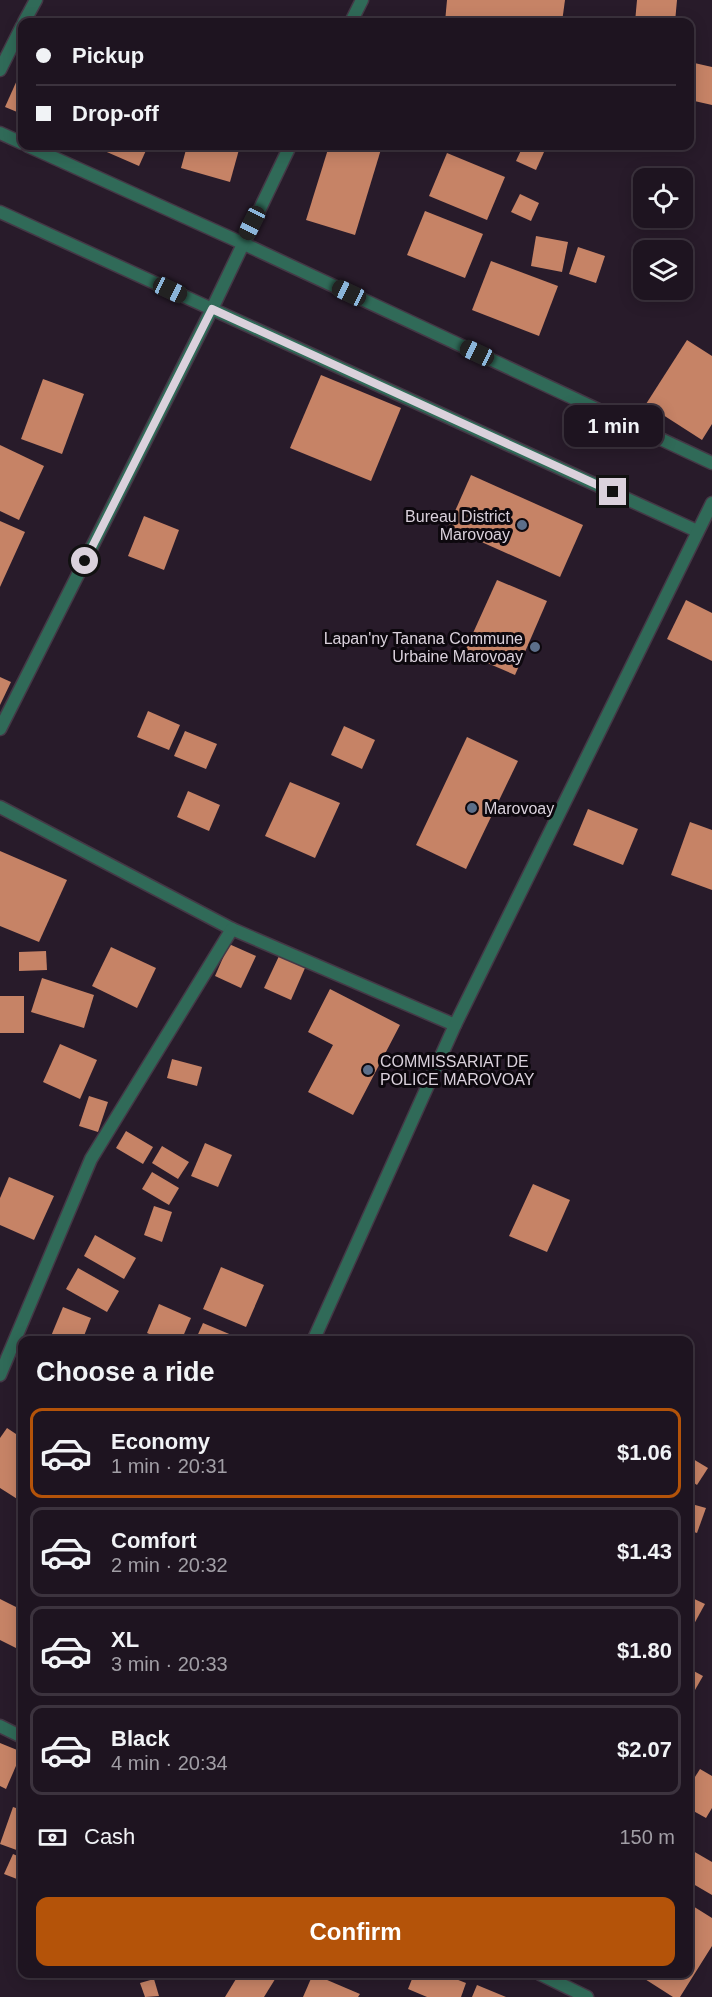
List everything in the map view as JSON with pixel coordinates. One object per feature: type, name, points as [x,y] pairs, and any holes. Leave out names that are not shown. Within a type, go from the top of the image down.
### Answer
[{"type":"street","points":[[26,18],[36,0]]},
{"type":"street","points":[[353,18],[362,0]]},
{"type":"street","points":[[0,70],[18,34]]},
{"type":"street","points":[[0,133],[18,141]]},
{"type":"street","points":[[37,150],[242,243],[712,463]]},
{"type":"street","points":[[0,729],[212,309],[288,150]]},
{"type":"street","points":[[0,212],[698,531]]},
{"type":"street","points":[[315,1336],[455,1025],[712,503]]},
{"type":"street","points":[[0,807],[232,928],[455,1025]]},
{"type":"street","points":[[0,1375],[92,1159],[232,928]]},
{"type":"street","points":[[0,1726],[18,1735]]},
{"type":"street","points":[[548,1978],[587,1997]]},
{"type":"building","points":[[447,0],[565,0],[563,18],[445,18]]},
{"type":"building","points":[[637,0],[677,0],[675,18],[635,18]]},
{"type":"building","points":[[694,63],[712,67],[712,105],[694,101]]},
{"type":"building","points":[[18,78],[18,112],[5,107]]},
{"type":"building","points":[[102,150],[146,150],[139,166]]},
{"type":"building","points":[[186,150],[239,150],[230,182],[181,168]]},
{"type":"building","points":[[328,150],[381,150],[355,235],[306,220]]},
{"type":"building","points":[[521,150],[544,152],[536,170],[516,161]]},
{"type":"building","points":[[447,153],[505,177],[487,220],[429,196]]},
{"type":"building","points":[[520,194],[539,203],[531,221],[511,212]]},
{"type":"building","points":[[425,211],[483,234],[465,278],[407,255]]},
{"type":"building","points":[[536,236],[568,242],[562,272],[531,266]]},
{"type":"building","points":[[578,247],[605,256],[596,283],[569,274]]},
{"type":"building","points":[[491,261],[558,286],[539,336],[472,310]]},
{"type":"building","points":[[687,340],[712,356],[712,424],[702,440],[646,404]]},
{"type":"building","points":[[321,375],[401,408],[371,481],[290,448]]},
{"type":"building","points":[[43,379],[84,394],[62,454],[21,439]]},
{"type":"building","points":[[0,445],[44,466],[19,520],[0,511]]},
{"type":"building","points":[[471,475],[583,525],[560,577],[448,527]]},
{"type":"building","points":[[144,516],[179,530],[164,570],[128,556]]},
{"type":"building","points":[[0,521],[25,532],[0,587]]},
{"type":"building","points":[[497,580],[547,601],[515,675],[464,653]]},
{"type":"building","points":[[686,600],[712,613],[712,661],[667,639]]},
{"type":"building","points":[[0,677],[11,682],[0,705]]},
{"type":"building","points":[[148,711],[180,725],[169,750],[137,737]]},
{"type":"building","points":[[344,726],[375,740],[362,769],[331,755]]},
{"type":"building","points":[[185,731],[217,744],[206,769],[174,756]]},
{"type":"building","points":[[467,737],[518,761],[466,869],[416,845]]},
{"type":"building","points":[[290,782],[340,803],[315,858],[265,836]]},
{"type":"building","points":[[188,791],[220,805],[209,831],[177,817]]},
{"type":"building","points":[[588,809],[638,829],[623,865],[573,845]]},
{"type":"building","points":[[690,822],[712,830],[712,890],[671,875]]},
{"type":"building","points":[[0,851],[67,880],[39,942],[0,926]]},
{"type":"building","points":[[229,944],[256,956],[241,988],[215,976]]},
{"type":"building","points":[[111,947],[156,968],[137,1008],[92,986]]},
{"type":"building","points":[[46,951],[47,970],[19,971],[19,952]]},
{"type":"building","points":[[279,956],[305,968],[291,1000],[264,988]]},
{"type":"building","points":[[42,978],[94,995],[84,1028],[31,1012]]},
{"type":"building","points":[[330,989],[400,1025],[353,1115],[308,1092],[333,1045],[308,1032]]},
{"type":"building","points":[[0,996],[24,996],[24,1033],[0,1033]]},
{"type":"building","points":[[60,1044],[97,1060],[80,1099],[43,1082]]},
{"type":"building","points":[[172,1059],[202,1067],[197,1086],[167,1078]]},
{"type":"building","points":[[89,1096],[108,1102],[98,1132],[79,1126]]},
{"type":"building","points":[[126,1131],[153,1147],[143,1164],[116,1148]]},
{"type":"building","points":[[205,1143],[232,1155],[218,1187],[191,1176]]},
{"type":"building","points":[[162,1146],[189,1162],[178,1179],[152,1163]]},
{"type":"building","points":[[152,1172],[179,1188],[169,1205],[142,1189]]},
{"type":"building","points":[[9,1177],[54,1196],[34,1240],[0,1225],[0,1198]]},
{"type":"building","points":[[533,1184],[570,1200],[547,1252],[509,1236]]},
{"type":"building","points":[[154,1206],[172,1212],[162,1242],[144,1235]]},
{"type":"building","points":[[95,1235],[136,1258],[124,1279],[84,1256]]},
{"type":"building","points":[[221,1267],[264,1285],[246,1327],[203,1309]]},
{"type":"building","points":[[78,1268],[119,1291],[107,1312],[66,1289]]},
{"type":"building","points":[[159,1304],[191,1318],[183,1336],[154,1336],[147,1333]]},
{"type":"building","points":[[63,1307],[91,1318],[84,1336],[51,1336]]},
{"type":"building","points":[[203,1323],[234,1336],[197,1336]]},
{"type":"building","points":[[7,1428],[18,1435],[18,1499],[0,1488],[0,1438]]},
{"type":"building","points":[[693,1459],[708,1468],[697,1485],[693,1482]]},
{"type":"building","points":[[693,1504],[706,1508],[697,1533],[693,1532]]},
{"type":"building","points":[[693,1598],[705,1604],[693,1626]]},
{"type":"building","points":[[0,1599],[18,1608],[18,1649],[0,1640]]},
{"type":"building","points":[[693,1671],[703,1676],[693,1694]]},
{"type":"building","points":[[0,1743],[18,1750],[18,1761],[6,1789],[0,1786]]},
{"type":"building","points":[[700,1769],[712,1776],[712,1808],[706,1818],[693,1811],[693,1780]]},
{"type":"building","points":[[13,1807],[18,1809],[18,1851],[0,1844]]},
{"type":"building","points":[[693,1851],[712,1862],[712,1895],[693,1884]]},
{"type":"building","points":[[13,1854],[18,1856],[18,1879],[4,1874]]},
{"type":"building","points":[[693,1906],[712,1918],[712,1946],[693,1976]]},
{"type":"building","points":[[237,1978],[276,1978],[264,1997],[225,1997]]},
{"type":"building","points":[[311,1978],[322,1978],[360,1994],[358,1997],[303,1997]]},
{"type":"building","points":[[412,1978],[453,1978],[466,1983],[461,1997],[427,1997],[408,1989]]},
{"type":"building","points":[[643,1978],[692,1978],[680,1997],[673,1997]]},
{"type":"building","points":[[154,1979],[159,1996],[145,1997],[140,1983]]},
{"type":"building","points":[[477,1985],[506,1997],[472,1997]]},
{"type":"place","name":"Bureau District Marovoay","points":[[522,525]]},
{"type":"place","name":"Lapan'ny Tanana Commune Urbaine Marovoay","points":[[535,647]]},
{"type":"place","name":"Marovoay","points":[[472,808]]},
{"type":"place","name":"COMMISSARIAT DE POLICE MAROVOAY","points":[[368,1070]]},
{"type":"route","points":[[85,561],[212,309],[613,492]]}]
